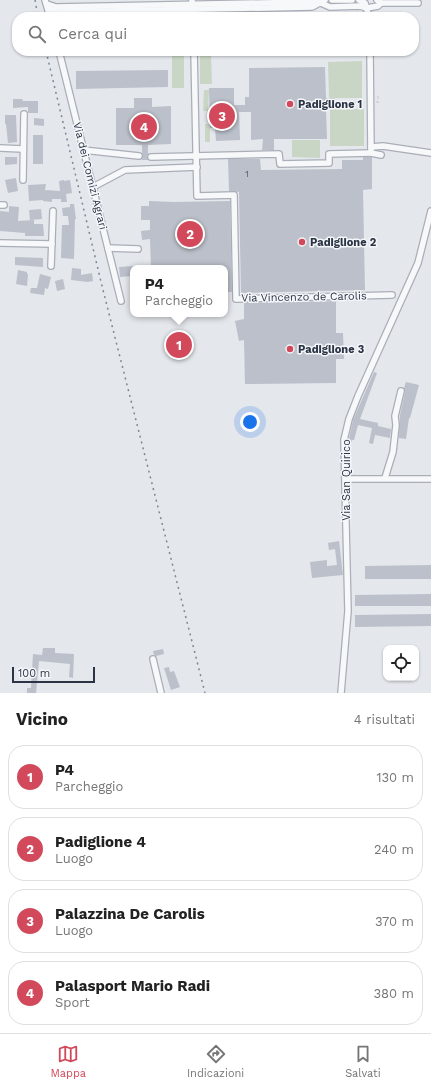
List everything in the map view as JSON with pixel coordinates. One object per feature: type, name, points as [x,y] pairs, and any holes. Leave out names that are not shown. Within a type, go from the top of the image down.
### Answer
[{"type":"street","points":[[332,0],[352,0]]},
{"type":"street","points":[[363,0],[368,12]]},
{"type":"street","points":[[46,2],[56,6],[323,1],[330,6],[360,6],[367,8],[378,6],[379,1],[418,3]]},
{"type":"street","points":[[46,2],[49,12]]},
{"type":"street","name":"Via dei Comizi Agrari","points":[[60,56],[121,301]]},
{"type":"street","name":"Via Vincenzo de Carolis","points":[[194,56],[197,196],[234,195],[236,299],[392,295]]},
{"type":"street","points":[[370,56],[371,150]]},
{"type":"street","points":[[23,180],[24,114]]},
{"type":"street","points":[[151,157],[279,154],[280,164],[330,164],[330,154],[371,150],[383,146],[431,153]]},
{"type":"street","points":[[0,148],[23,149]]},
{"type":"street","points":[[83,150],[139,156]]},
{"type":"street","points":[[371,150],[382,155]]},
{"type":"street","points":[[93,187],[125,170],[197,168]]},
{"type":"street","points":[[51,266],[53,211]]},
{"type":"street","name":"Via San Quirico","points":[[341,693],[348,611],[344,440],[349,418],[418,263],[431,211]]},
{"type":"street","points":[[0,243],[52,244]]},
{"type":"street","points":[[108,248],[138,249]]},
{"type":"street","points":[[385,478],[393,452],[396,425],[395,416],[401,391]]},
{"type":"street","points":[[346,479],[431,478]]},
{"type":"street","points":[[153,659],[161,693]]},
{"type":"path","points":[[378,96],[378,102]]},
{"type":"path","points":[[335,103],[382,102]]},
{"type":"green space","points":[[172,56],[184,56],[184,88],[172,88]]},
{"type":"green space","points":[[200,56],[211,56],[212,84],[200,84]]},
{"type":"green space","points":[[362,61],[362,98],[329,98],[328,62]]},
{"type":"green space","points":[[204,90],[209,90],[208,111],[203,111]]},
{"type":"green space","points":[[330,109],[364,109],[364,146],[330,146]]},
{"type":"green space","points":[[205,124],[210,124],[210,142],[205,142]]},
{"type":"green space","points":[[292,140],[320,140],[320,158],[292,157]]},
{"type":"building","name":"Padiglione 1","points":[[325,67],[326,98],[335,98],[335,108],[326,108],[327,139],[274,139],[274,150],[262,150],[263,139],[251,140],[251,112],[239,112],[240,140],[216,141],[215,128],[210,128],[209,88],[234,88],[234,105],[245,105],[245,97],[249,97],[249,68]]},
{"type":"building","points":[[168,70],[168,87],[76,89],[76,71]]},
{"type":"building","points":[[134,98],[152,98],[152,107],[171,106],[171,144],[148,145],[148,160],[142,160],[142,145],[116,145],[116,108],[134,108]]},
{"type":"building","points":[[13,99],[38,101],[38,113],[28,113],[28,107],[13,108]]},
{"type":"building","points":[[5,115],[16,115],[17,142],[8,143]]},
{"type":"building","points":[[34,118],[44,119],[44,126],[34,125]]},
{"type":"building","points":[[33,135],[43,135],[43,164],[33,164]]},
{"type":"building","points":[[5,157],[17,157],[17,164],[5,165]]},
{"type":"building","name":"Padiglione 2","points":[[363,157],[372,157],[372,189],[363,190],[365,290],[241,293],[239,192],[229,191],[228,159],[260,159],[261,170],[342,169],[342,160],[363,160]]},
{"type":"building","points":[[16,178],[18,191],[8,193],[5,180]]},
{"type":"building","points":[[70,180],[72,193],[66,194],[67,202],[61,202],[61,199],[52,199],[52,202],[43,200],[29,201],[28,185],[46,184],[45,190],[60,191],[59,181]]},
{"type":"building","points":[[149,201],[230,201],[232,292],[228,292],[228,265],[151,265],[150,239],[142,240],[141,231],[150,230],[150,220],[141,220],[141,206],[149,206]]},
{"type":"building","points":[[70,204],[74,204],[76,219],[74,259],[61,258],[62,225],[69,225],[68,216],[63,216],[62,208],[70,207]]},
{"type":"building","points":[[9,206],[19,207],[18,221],[34,220],[34,224],[43,224],[44,236],[25,236],[25,233],[0,231],[0,211],[9,212]]},
{"type":"building","points":[[41,209],[42,219],[30,220],[29,210]]},
{"type":"building","points":[[15,257],[43,258],[43,267],[15,265]]},
{"type":"building","points":[[130,266],[130,276],[120,277],[119,267]]},
{"type":"building","points":[[72,268],[81,269],[81,275],[92,273],[93,281],[88,282],[71,280]]},
{"type":"building","points":[[18,270],[27,272],[27,286],[16,284]]},
{"type":"building","points":[[40,274],[51,277],[48,289],[45,288],[44,295],[30,293],[31,288],[37,288]]},
{"type":"building","points":[[63,279],[65,289],[57,291],[55,281]]},
{"type":"building","name":"Padiglione 3","points":[[336,301],[336,333],[343,333],[344,359],[336,359],[336,383],[245,384],[244,340],[239,341],[235,321],[244,319],[244,303]]},
{"type":"building","points":[[374,372],[377,373],[360,419],[378,423],[378,426],[391,429],[390,438],[375,435],[373,444],[369,443],[372,428],[358,425],[354,440],[352,440],[351,444],[348,443],[353,420]]},
{"type":"building","points":[[406,382],[419,385],[409,418],[406,439],[399,438],[400,415]]},
{"type":"building","points":[[339,541],[343,575],[312,578],[310,562],[327,560],[327,566],[337,565],[335,549],[329,550],[328,543]]},
{"type":"building","points":[[431,565],[431,579],[365,579],[365,566]]},
{"type":"building","points":[[431,594],[431,606],[355,606],[355,595]]},
{"type":"building","points":[[431,614],[431,626],[355,627],[355,615]]},
{"type":"building","points":[[43,648],[55,648],[55,653],[74,654],[73,678],[69,677],[70,664],[39,661],[36,693],[27,693],[27,688],[31,688],[33,654],[42,655]]},
{"type":"building","points":[[163,649],[164,654],[154,655],[153,651]]},
{"type":"building","points":[[169,667],[170,672],[174,671],[180,687],[171,690],[164,668]]},
{"type":"railway","points":[[35,0],[37,12]]},
{"type":"railway","points":[[47,56],[102,286],[205,693]]},
{"type":"place","name":"Padiglione 1","points":[[290,104]]},
{"type":"place","name":"Palazzina De Carolis","points":[[222,116]]},
{"type":"place","name":"Palasport Mario Radi","points":[[144,127]]},
{"type":"place","name":"Padiglione 4","points":[[190,234]]},
{"type":"place","name":"Padiglione 2","points":[[302,242]]},
{"type":"place","name":"P4","points":[[179,345]]},
{"type":"place","name":"Padiglione 3","points":[[290,349]]}]
